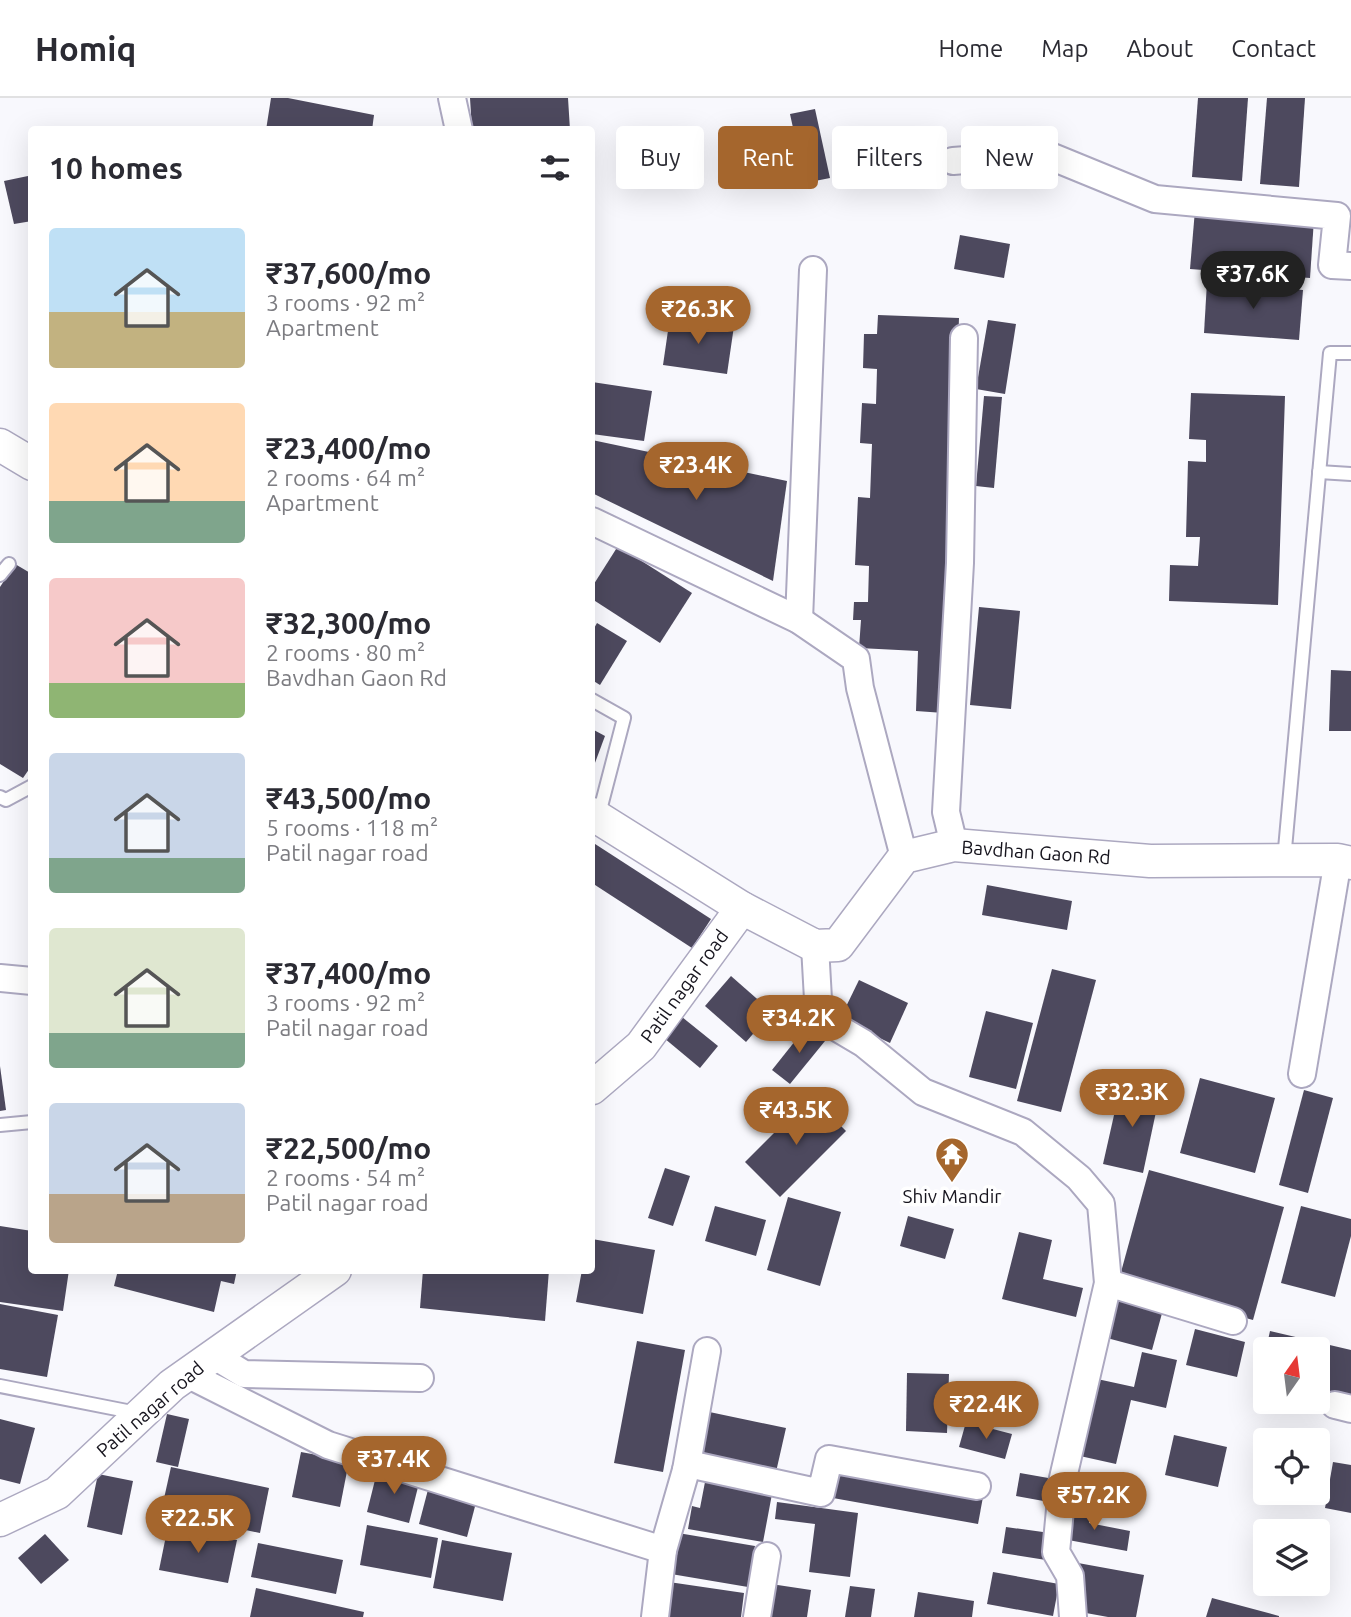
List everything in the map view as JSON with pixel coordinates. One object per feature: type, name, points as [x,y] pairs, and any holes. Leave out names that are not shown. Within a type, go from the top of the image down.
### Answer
[{"type":"street","points":[[452,98],[458,126]]},
{"type":"street","points":[[953,160],[1045,154],[1155,199],[1337,216],[1332,265],[1351,267]]},
{"type":"street","points":[[799,620],[813,270]]},
{"type":"street","points":[[954,845],[946,812],[960,563],[964,338]]},
{"type":"street","points":[[0,445],[28,462]]},
{"type":"street","points":[[595,523],[799,620],[856,659],[860,688],[904,856],[838,945],[816,946],[742,908],[595,816]]},
{"type":"street","name":"Bavdhan Gaon Rd","points":[[904,856],[954,845],[1150,861],[1345,862]]},
{"type":"street","points":[[1302,1074],[1345,862]]},
{"type":"street","name":"Patil nagar road","points":[[595,1085],[641,1046],[742,908]]},
{"type":"street","points":[[816,946],[819,1017],[863,1043],[923,1092],[1023,1132],[1079,1178],[1101,1204],[1108,1283],[1063,1478],[1056,1552],[1070,1576],[1073,1617]]},
{"type":"street","points":[[0,978],[28,981]]},
{"type":"street","name":"Patil nagar road","points":[[0,1520],[57,1493],[140,1414],[187,1374],[329,1274]]},
{"type":"street","points":[[1108,1283],[1233,1321]]},
{"type":"street","points":[[655,1617],[663,1550],[686,1470],[706,1351]]},
{"type":"street","points":[[213,1355],[244,1374],[420,1378]]},
{"type":"street","points":[[187,1374],[328,1445],[663,1550]]},
{"type":"street","points":[[686,1470],[694,1465],[821,1493],[830,1459],[977,1486]]},
{"type":"street","points":[[757,1617],[767,1556]]},
{"type":"lane","points":[[1284,860],[1330,352],[1351,353]]},
{"type":"lane","points":[[1319,472],[1351,474]]},
{"type":"lane","points":[[0,575],[9,564]]},
{"type":"lane","points":[[595,702],[624,718],[595,816]]},
{"type":"lane","points":[[0,797],[6,800],[28,788]]},
{"type":"lane","points":[[0,1125],[28,1122]]},
{"type":"lane","points":[[0,1386],[140,1414]]},
{"type":"building","points":[[271,98],[288,98],[374,115],[373,126],[267,126]]},
{"type":"building","points":[[470,98],[568,98],[570,126],[472,126]]},
{"type":"building","points":[[1198,98],[1248,98],[1242,181],[1192,177]]},
{"type":"building","points":[[1267,98],[1305,98],[1299,187],[1260,184]]},
{"type":"building","points":[[815,109],[830,178],[818,180],[818,126],[793,126],[790,114]]},
{"type":"building","points":[[28,176],[28,222],[14,224],[4,181]]},
{"type":"building","points":[[1195,210],[1314,219],[1310,278],[1190,269]]},
{"type":"building","points":[[960,235],[1010,244],[1004,278],[954,269]]},
{"type":"building","points":[[1207,282],[1303,290],[1299,340],[1204,333]]},
{"type":"building","points":[[878,315],[959,318],[944,713],[916,711],[918,651],[859,648],[861,620],[853,620],[854,602],[868,602],[869,566],[855,565],[858,497],[870,498],[872,444],[860,443],[862,403],[876,404],[877,369],[863,368],[864,334],[877,334]]},
{"type":"building","points":[[670,317],[734,326],[727,374],[663,365]]},
{"type":"building","points":[[988,320],[1016,324],[1005,394],[976,389]]},
{"type":"building","points":[[595,382],[652,391],[644,441],[595,434]]},
{"type":"building","points":[[1191,393],[1285,396],[1278,605],[1169,601],[1170,565],[1198,566],[1200,537],[1186,537],[1188,461],[1206,462],[1206,440],[1189,439]]},
{"type":"building","points":[[984,396],[1002,397],[994,488],[976,486]]},
{"type":"building","points":[[595,441],[787,481],[773,581],[595,494]]},
{"type":"building","points":[[618,546],[692,593],[660,643],[595,601],[595,582]]},
{"type":"building","points":[[15,564],[28,572],[28,771],[23,778],[0,764],[0,587]]},
{"type":"building","points":[[979,607],[1020,611],[1011,709],[970,705]]},
{"type":"building","points":[[597,623],[627,641],[600,685],[595,682]]},
{"type":"building","points":[[1331,670],[1351,671],[1351,731],[1329,731]]},
{"type":"building","points":[[595,731],[605,736],[595,763]]},
{"type":"building","points":[[595,844],[711,919],[692,948],[595,885]]},
{"type":"building","points":[[987,885],[1072,901],[1067,930],[982,915]]},
{"type":"building","points":[[1052,969],[1096,980],[1061,1112],[1017,1101]]},
{"type":"building","points":[[731,976],[772,1012],[746,1042],[705,1006]]},
{"type":"building","points":[[859,980],[908,1003],[890,1043],[840,1019]]},
{"type":"building","points":[[986,1011],[1033,1023],[1016,1089],[969,1077]]},
{"type":"building","points":[[682,1017],[718,1046],[700,1068],[664,1038]]},
{"type":"building","points":[[807,1026],[825,1041],[790,1084],[772,1070]]},
{"type":"building","points":[[0,1066],[6,1110],[0,1111]]},
{"type":"building","points":[[1200,1078],[1275,1098],[1255,1173],[1180,1153]]},
{"type":"building","points":[[1121,1084],[1160,1093],[1143,1173],[1103,1164]]},
{"type":"building","points":[[1304,1090],[1333,1098],[1308,1193],[1279,1185]]},
{"type":"building","points":[[811,1096],[846,1131],[780,1197],[745,1162]]},
{"type":"building","points":[[665,1168],[690,1176],[673,1226],[648,1218]]},
{"type":"building","points":[[1149,1170],[1284,1207],[1253,1320],[1118,1283]]},
{"type":"building","points":[[788,1197],[841,1212],[820,1286],[767,1270]]},
{"type":"building","points":[[715,1206],[766,1220],[756,1256],[705,1241]]},
{"type":"building","points":[[1301,1206],[1351,1219],[1351,1236],[1335,1297],[1281,1283]]},
{"type":"building","points":[[908,1216],[954,1229],[945,1259],[900,1246]]},
{"type":"building","points":[[0,1226],[28,1230],[28,1274],[68,1274],[63,1311],[0,1302]]},
{"type":"building","points":[[1019,1232],[1052,1240],[1043,1279],[1083,1288],[1076,1317],[1002,1299]]},
{"type":"building","points":[[595,1240],[655,1250],[643,1314],[576,1302],[581,1274],[595,1274]]},
{"type":"building","points":[[117,1274],[236,1274],[234,1284],[221,1281],[214,1312],[114,1286]]},
{"type":"building","points":[[423,1274],[549,1274],[545,1321],[420,1308]]},
{"type":"building","points":[[1118,1294],[1164,1306],[1152,1350],[1107,1338]]},
{"type":"building","points":[[0,1304],[58,1315],[47,1377],[0,1369]]},
{"type":"building","points":[[1195,1329],[1245,1342],[1237,1377],[1186,1365]]},
{"type":"building","points":[[1270,1331],[1296,1337],[1269,1337]]},
{"type":"building","points":[[637,1341],[685,1350],[663,1472],[614,1463]]},
{"type":"building","points":[[1330,1345],[1351,1350],[1351,1399],[1330,1394]]},
{"type":"building","points":[[1142,1352],[1177,1360],[1166,1408],[1131,1400],[1116,1464],[1071,1454],[1088,1377],[1134,1387]]},
{"type":"building","points":[[907,1373],[949,1374],[947,1433],[906,1431]]},
{"type":"building","points":[[700,1410],[786,1428],[776,1472],[691,1453]]},
{"type":"building","points":[[167,1414],[189,1419],[178,1467],[156,1462]]},
{"type":"building","points":[[0,1419],[35,1428],[20,1484],[0,1479]]},
{"type":"building","points":[[966,1422],[1012,1434],[1005,1459],[959,1447]]},
{"type":"building","points":[[1174,1435],[1227,1447],[1218,1487],[1165,1475]]},
{"type":"building","points":[[301,1452],[349,1461],[340,1507],[292,1497]]},
{"type":"building","points":[[1333,1462],[1351,1465],[1351,1513],[1325,1508],[1326,1505],[1330,1505]]},
{"type":"building","points":[[171,1467],[269,1488],[260,1533],[161,1512]]},
{"type":"building","points":[[378,1468],[420,1479],[409,1523],[367,1512]]},
{"type":"building","points":[[838,1471],[983,1497],[978,1524],[833,1498]]},
{"type":"building","points":[[1020,1473],[1054,1479],[1049,1502],[1016,1496]]},
{"type":"building","points":[[98,1474],[133,1481],[122,1535],[87,1527]]},
{"type":"building","points":[[1077,1474],[1110,1479],[1106,1509],[1072,1504]]},
{"type":"building","points":[[430,1482],[478,1495],[467,1537],[419,1524]]},
{"type":"building","points":[[705,1482],[772,1494],[763,1542],[688,1529],[692,1506],[700,1508]]},
{"type":"building","points":[[777,1502],[858,1513],[850,1577],[809,1572],[815,1524],[775,1519]]},
{"type":"building","points":[[1069,1509],[1091,1513],[1089,1523],[1130,1531],[1127,1551],[1063,1539]]},
{"type":"building","points":[[367,1525],[438,1538],[431,1578],[360,1565]]},
{"type":"building","points":[[168,1526],[237,1540],[228,1583],[159,1570]]},
{"type":"building","points":[[1006,1527],[1050,1533],[1046,1560],[1002,1553]]},
{"type":"building","points":[[678,1533],[755,1546],[748,1587],[671,1574]]},
{"type":"building","points":[[45,1534],[69,1560],[41,1584],[18,1558]]},
{"type":"building","points":[[442,1540],[512,1553],[503,1601],[433,1588]]},
{"type":"building","points":[[258,1543],[343,1560],[336,1594],[251,1577]]},
{"type":"building","points":[[1078,1563],[1144,1575],[1136,1617],[1108,1617],[1075,1611]]},
{"type":"building","points":[[993,1572],[1059,1584],[1053,1616],[987,1604]]},
{"type":"building","points":[[662,1581],[744,1593],[741,1617],[657,1617]]},
{"type":"building","points":[[771,1584],[811,1590],[807,1617],[765,1617]]},
{"type":"building","points":[[850,1586],[875,1589],[871,1617],[845,1617]]},
{"type":"building","points":[[256,1588],[364,1612],[363,1617],[250,1617]]},
{"type":"building","points":[[918,1592],[974,1601],[972,1617],[914,1617]]},
{"type":"building","points":[[1212,1598],[1279,1616],[1279,1617],[1206,1617]]},
{"type":"place","name":"Shiv Mandir","points":[[952,1184]]}]
